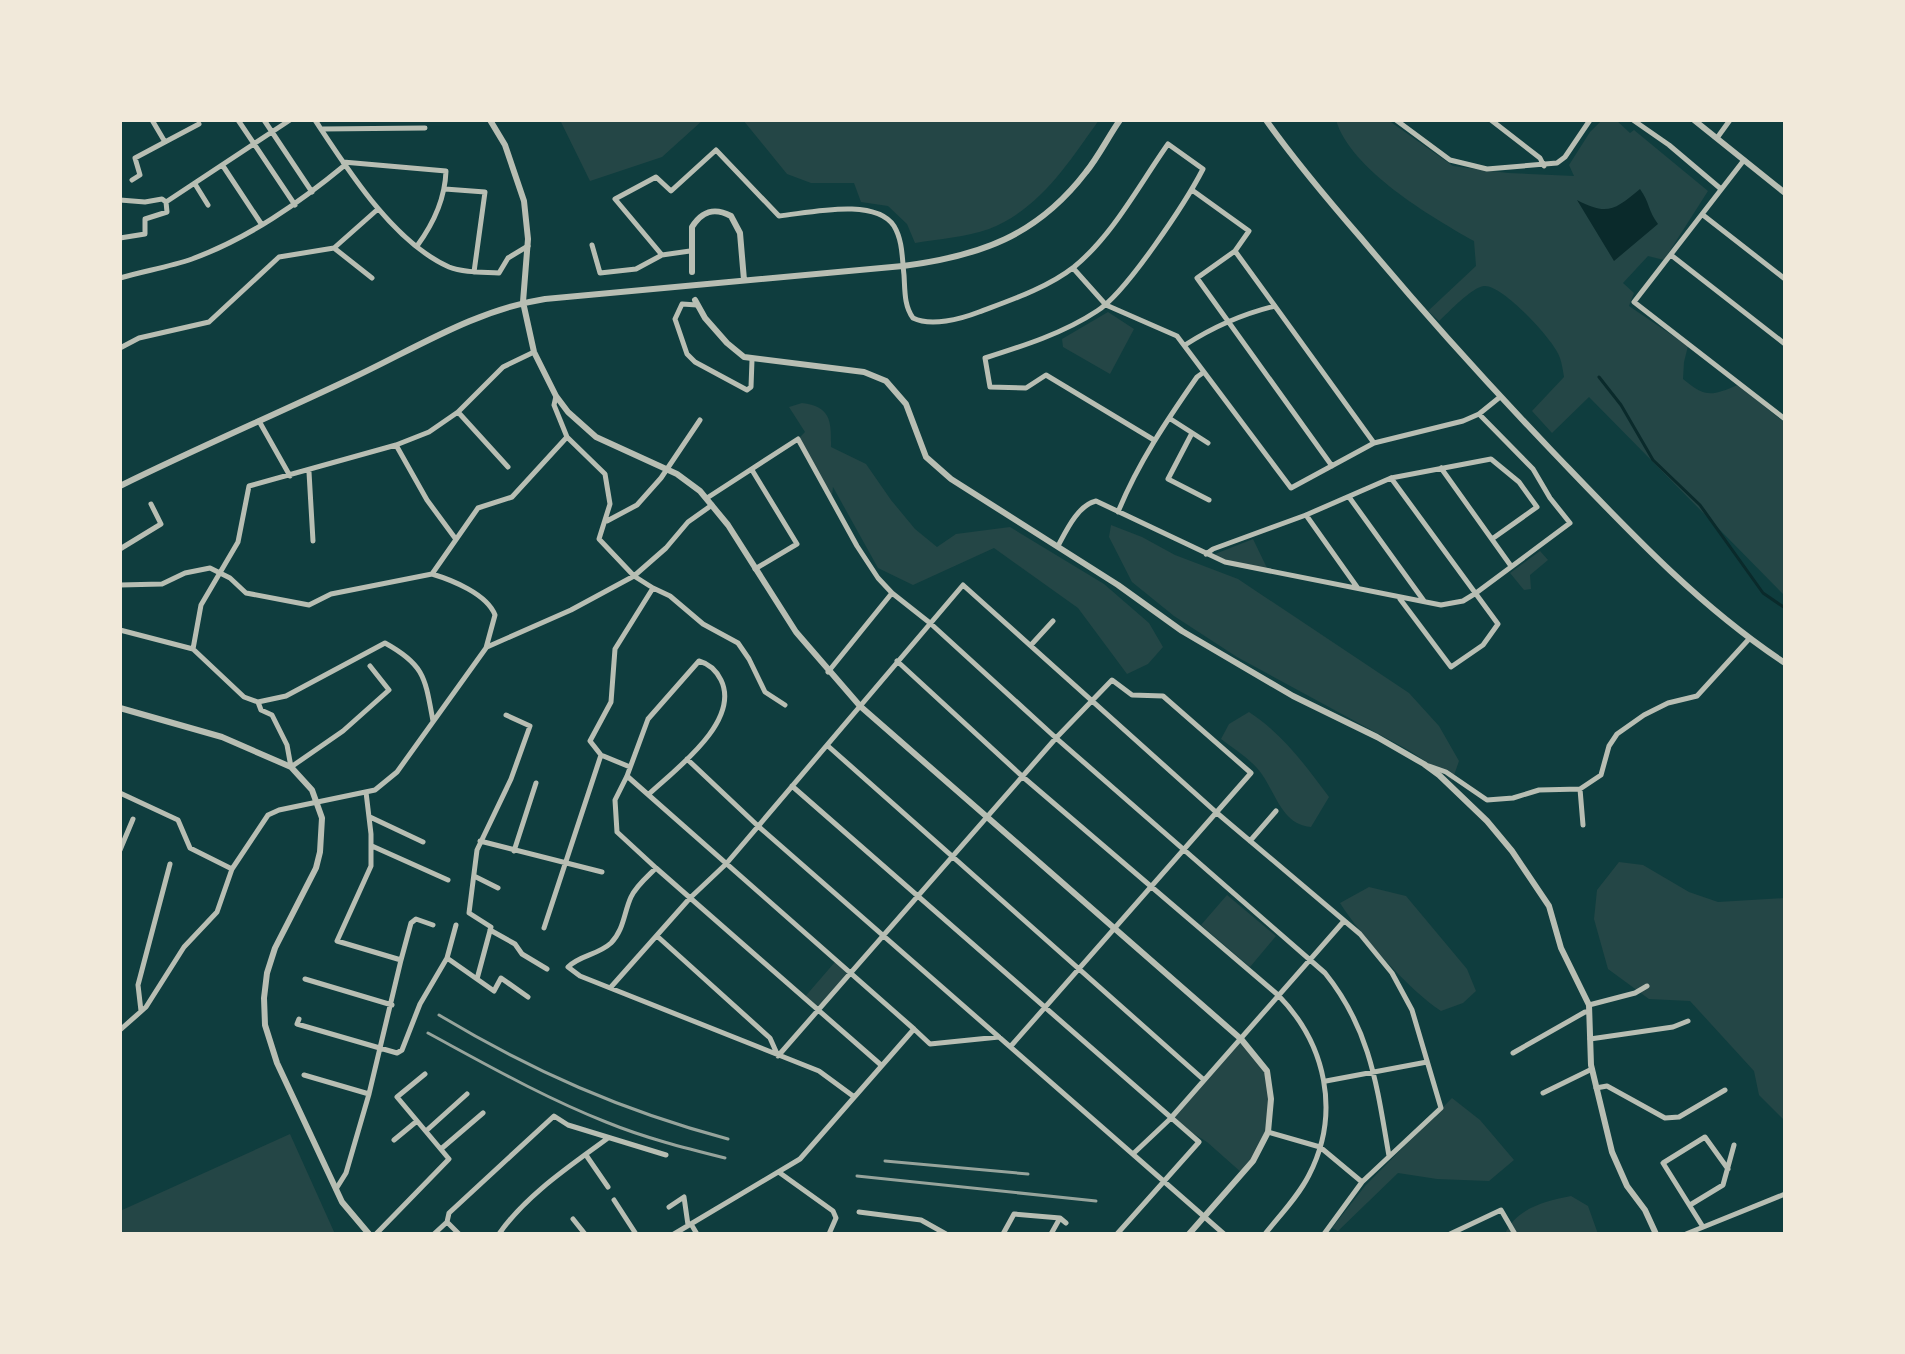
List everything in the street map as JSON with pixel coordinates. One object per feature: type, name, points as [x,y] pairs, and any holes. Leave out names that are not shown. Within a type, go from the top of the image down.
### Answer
[{"type":"street","points":[[152,120],[165,142]]},
{"type":"street","points":[[238,120],[295,205]]},
{"type":"street","points":[[264,120],[312,193]]},
{"type":"street","points":[[166,202],[290,120]]},
{"type":"street","points":[[315,120],[378,209],[417,246],[450,267],[499,273],[508,258],[528,246]]},
{"type":"street","points":[[490,120],[505,145],[524,201],[528,246],[523,302],[534,352],[556,396],[568,412],[589,432],[677,474],[710,501],[796,632],[860,706],[1241,1039],[1267,1071],[1271,1099],[1268,1132],[1253,1161],[1189,1234]]},
{"type":"street","points":[[120,486],[482,315],[523,302],[903,266],[985,249],[1023,231],[1066,197],[1120,120]]},
{"type":"street","points":[[1266,120],[1402,288],[1500,397],[1664,566],[1749,639],[1785,663]]},
{"type":"street","points":[[1396,120],[1450,160],[1487,169],[1557,163],[1565,157],[1590,120]]},
{"type":"street","points":[[1491,120],[1540,158],[1545,166]]},
{"type":"street","points":[[1633,120],[1679,152],[1721,189]]},
{"type":"street","points":[[1694,120],[1785,193]]},
{"type":"street","points":[[1717,138],[1730,120]]},
{"type":"street","points":[[132,180],[140,175],[135,158],[199,124]]},
{"type":"street","points":[[321,129],[425,128]]},
{"type":"street","points":[[662,255],[615,199],[656,177],[671,191],[716,150],[779,216],[861,209],[880,214],[889,220],[898,234],[909,313],[913,318],[924,322],[970,315],[1039,288],[1073,268],[1101,239],[1168,144],[1203,169],[1192,190],[1132,275],[1106,305],[1054,333],[985,358],[990,387],[1026,388],[1046,375],[1154,440]]},
{"type":"street","points":[[1744,159],[1634,302],[1783,418],[1785,410]]},
{"type":"street","points":[[120,278],[193,258],[262,225],[312,193],[344,164],[446,171],[445,189],[432,226],[417,246]]},
{"type":"street","points":[[223,166],[262,225]]},
{"type":"street","points":[[195,184],[208,205]]},
{"type":"street","points":[[445,189],[485,192],[474,272]]},
{"type":"street","points":[[1192,190],[1249,231],[1235,251],[1197,278],[1332,466]]},
{"type":"street","points":[[120,200],[145,202],[162,199],[166,202]]},
{"type":"street","points":[[120,238],[145,234],[145,219],[167,212],[166,202]]},
{"type":"street","points":[[120,348],[139,338],[209,322],[279,257],[334,248],[378,209]]},
{"type":"street","points":[[692,272],[692,227],[705,212],[715,210],[731,216],[740,233],[744,280]]},
{"type":"street","points":[[1703,215],[1785,279]]},
{"type":"street","points":[[592,245],[600,273],[636,269],[662,255],[690,251]]},
{"type":"street","points":[[334,248],[372,278]]},
{"type":"street","points":[[1235,251],[1374,443]]},
{"type":"street","points":[[1671,255],[1785,344]]},
{"type":"street","points":[[1073,268],[1106,305],[1177,336],[1291,488],[1374,443],[1463,421],[1479,414],[1500,397]]},
{"type":"street","points":[[752,360],[751,387],[747,390],[695,362],[687,354],[675,319],[682,304],[696,302],[727,343],[744,357],[864,372],[886,381],[906,404],[922,451],[951,479],[1118,585],[1182,631],[1300,700],[1377,737],[1424,764],[1487,821],[1512,851],[1549,906],[1561,948],[1589,1009],[1592,1069],[1612,1152],[1627,1186],[1645,1210],[1656,1234]]},
{"type":"street","points":[[1185,345],[1208,330],[1275,306]]},
{"type":"street","points":[[193,649],[201,605],[238,542],[249,486],[309,472],[429,432],[458,412],[503,367],[534,352]]},
{"type":"street","points":[[1118,512],[1127,487],[1154,440],[1197,377],[1204,372]]},
{"type":"street","points":[[556,396],[554,405],[567,437],[605,474],[610,504],[599,539],[634,576],[670,596],[703,624],[738,643],[765,692],[785,705]]},
{"type":"street","points":[[458,412],[508,467]]},
{"type":"street","points":[[1058,546],[1081,510],[1092,501],[1206,554],[1257,570],[1399,598],[1452,604],[1476,593],[1570,523],[1533,469],[1479,414]]},
{"type":"street","points":[[1169,418],[1191,435],[1208,443]]},
{"type":"street","points":[[606,521],[637,505],[661,478],[700,420]]},
{"type":"street","points":[[259,421],[290,476]]},
{"type":"street","points":[[1191,435],[1168,479],[1209,500]]},
{"type":"street","points":[[432,574],[478,508],[512,497],[567,437]]},
{"type":"street","points":[[486,648],[571,610],[634,576],[666,548],[710,501],[798,439],[857,546],[892,593],[930,623],[1056,738],[1325,973],[1349,1006],[1360,1028],[1374,1072],[1389,1157]]},
{"type":"street","points":[[396,445],[427,500],[455,538]]},
{"type":"street","points":[[1206,554],[1391,478],[1491,459],[1519,482],[1537,507],[1492,539]]},
{"type":"street","points":[[1441,468],[1511,566]]},
{"type":"street","points":[[752,470],[797,544],[754,569]]},
{"type":"street","points":[[309,472],[313,541]]},
{"type":"street","points":[[1391,478],[1498,624],[1483,645],[1451,667],[1399,598]]},
{"type":"street","points":[[1349,497],[1424,601]]},
{"type":"street","points":[[120,549],[161,524],[151,504]]},
{"type":"street","points":[[1306,515],[1357,588]]},
{"type":"street","points":[[120,585],[162,584],[185,573],[210,568],[230,578],[246,593],[309,605],[331,594],[432,574],[447,578],[487,602],[495,615],[486,648],[397,772],[375,790],[304,804],[268,815],[232,869],[217,912],[184,947],[165,981],[141,1012],[120,1030]]},
{"type":"street","points":[[611,987],[690,898],[726,864],[963,585],[1217,813],[1344,921],[1375,951],[1404,992],[1441,1108],[1362,1182],[1324,1234]]},
{"type":"street","points":[[630,767],[601,755],[590,741],[611,702],[615,649],[653,588]]},
{"type":"street","points":[[828,672],[892,593]]},
{"type":"street","points":[[1031,645],[1053,621]]},
{"type":"street","points":[[120,630],[193,649],[244,697],[258,702],[297,691],[385,643],[407,655],[425,678],[433,721]]},
{"type":"street","points":[[1424,764],[1446,772],[1487,800],[1513,798],[1539,790],[1580,789],[1601,775],[1609,746],[1617,734],[1668,703],[1697,696],[1749,639]]},
{"type":"street","points":[[649,794],[714,729],[727,700],[721,681],[710,664],[699,661],[648,719],[615,800],[615,827],[621,837],[881,1065]]},
{"type":"street","points":[[897,661],[1023,777],[1278,995],[1302,1023],[1326,1081],[1327,1107],[1320,1147],[1309,1176],[1265,1234]]},
{"type":"street","points":[[291,767],[343,731],[389,690],[370,666]]},
{"type":"street","points":[[778,1056],[1056,738],[1112,680],[1132,695],[1163,696],[1251,773],[1011,1046]]},
{"type":"street","points":[[258,702],[261,710],[272,715],[287,745],[291,767]]},
{"type":"street","points":[[120,708],[222,737],[291,767],[312,790],[322,818],[323,835],[316,868],[271,961],[264,998],[265,1025],[277,1063],[342,1202],[369,1234]]},
{"type":"street","points":[[477,979],[491,927],[469,913],[475,859],[480,841],[511,779],[530,726],[506,715]]},
{"type":"street","points":[[828,746],[1204,1080]]},
{"type":"street","points":[[544,928],[601,755]]},
{"type":"street","points":[[687,759],[758,826],[1224,1234]]},
{"type":"street","points":[[627,776],[930,1044],[1000,1037]]},
{"type":"street","points":[[514,851],[536,783]]},
{"type":"street","points":[[792,786],[1199,1142],[1117,1234]]},
{"type":"street","points":[[1580,789],[1583,825]]},
{"type":"street","points":[[366,792],[371,866],[337,941],[401,960]]},
{"type":"street","points":[[120,793],[178,820],[190,848],[232,869]]},
{"type":"street","points":[[1250,841],[1276,811]]},
{"type":"street","points":[[369,817],[423,842]]},
{"type":"street","points":[[120,850],[133,819]]},
{"type":"street","points":[[480,841],[602,872]]},
{"type":"street","points":[[372,846],[448,880]]},
{"type":"street","points":[[141,1012],[138,985],[170,864]]},
{"type":"street","points":[[656,868],[632,895],[619,933],[612,942],[591,956],[575,960],[568,967],[580,976],[819,1071],[853,1096]]},
{"type":"street","points":[[474,876],[498,888]]},
{"type":"street","points":[[336,1189],[346,1173],[369,1094],[411,923],[416,919],[433,925]]},
{"type":"street","points":[[1134,1153],[1170,1119],[1344,921]]},
{"type":"street","points":[[299,1019],[297,1024],[397,1053],[402,1050],[420,1004],[447,958],[456,925]]},
{"type":"street","points":[[490,930],[515,944],[522,954],[547,969]]},
{"type":"street","points":[[657,936],[770,1038],[778,1056]]},
{"type":"street","points":[[447,958],[494,991],[501,978],[528,997]]},
{"type":"street","points":[[305,979],[392,1005]]},
{"type":"street","points":[[1513,1053],[1589,1009],[1647,986]]},
{"type":"street","points":[[1589,1039],[1673,1027],[1688,1021]]},
{"type":"street","points":[[674,1234],[800,1159],[914,1029]]},
{"type":"street","points":[[1326,1081],[1427,1062]]},
{"type":"street","points":[[1543,1093],[1592,1069]]},
{"type":"street","points":[[376,1234],[449,1159],[397,1097],[425,1074]]},
{"type":"street","points":[[304,1075],[369,1094]]},
{"type":"street","points":[[1596,1088],[1607,1086],[1665,1118],[1679,1117],[1725,1090]]},
{"type":"street","points":[[426,1131],[467,1094]]},
{"type":"street","points":[[441,1149],[483,1113]]},
{"type":"street","points":[[434,1234],[447,1222],[449,1213],[554,1116],[568,1125],[666,1155]]},
{"type":"street","points":[[394,1140],[417,1121]]},
{"type":"street","points":[[1268,1132],[1320,1147],[1362,1182]]},
{"type":"street","points":[[1703,1227],[1663,1163],[1705,1137],[1728,1169]]},
{"type":"street","points":[[499,1234],[511,1217],[608,1138]]},
{"type":"street","points":[[1690,1205],[1723,1185],[1734,1145]]},
{"type":"street","points":[[586,1155],[608,1187]]},
{"type":"street","points":[[780,1173],[833,1211],[836,1218],[829,1234]]},
{"type":"street","points":[[1686,1234],[1785,1194]]},
{"type":"street","points":[[669,1207],[684,1197],[690,1224],[697,1234]]},
{"type":"street","points":[[614,1200],[636,1234]]},
{"type":"street","points":[[1450,1234],[1501,1210],[1515,1234]]},
{"type":"street","points":[[859,1212],[921,1220],[946,1234]]},
{"type":"street","points":[[1003,1234],[1014,1214],[1060,1218],[1066,1223]]},
{"type":"street","points":[[1051,1234],[1060,1218]]},
{"type":"street","points":[[573,1219],[585,1234]]},
{"type":"street","points":[[447,1222],[459,1234]]},
{"type":"shaded area","points":[[560,120],[703,120],[662,157],[590,181]]},
{"type":"shaded area","points":[[743,120],[1099,120],[1052,183],[1007,220],[980,232],[915,243],[907,224],[888,206],[861,202],[854,183],[811,183],[787,174]]},
{"type":"shaded area","points":[[1336,120],[1388,120],[1453,166],[1508,173],[1574,176],[1569,165],[1590,132],[1602,120],[1616,120],[1630,133],[1634,130],[1708,191],[1664,260],[1648,256],[1623,283],[1634,293],[1629,306],[1688,346],[1683,379],[1698,390],[1709,393],[1738,385],[1785,423],[1785,596],[1589,397],[1552,433],[1532,411],[1564,377],[1561,360],[1549,339],[1515,303],[1484,286],[1467,295],[1439,321],[1428,311],[1476,266],[1474,241],[1415,205],[1374,173],[1344,138]]},
{"type":"shaded area","points":[[1640,189],[1658,224],[1614,261],[1577,200],[1596,208],[1610,208],[1624,202]]},
{"type":"shaded area","points":[[1108,312],[1134,329],[1110,374],[1063,347],[1062,339]]},
{"type":"shaded area","points":[[802,403],[824,412],[830,423],[831,447],[866,464],[915,529],[937,547],[956,534],[1010,527],[1104,584],[1149,623],[1163,647],[1148,664],[1127,674],[1078,608],[994,548],[913,585],[878,568],[833,487],[832,496],[798,439],[805,432],[789,407]]},
{"type":"shaded area","points":[[1111,525],[1175,555],[1238,579],[1409,693],[1439,726],[1459,761],[1452,781],[1410,751],[1237,657],[1174,616],[1132,582],[1109,537]]},
{"type":"shaded area","points":[[1253,539],[1267,568],[1233,562],[1215,554]]},
{"type":"shaded area","points":[[1540,551],[1548,560],[1530,575],[1531,589],[1524,590],[1510,573]]},
{"type":"shaded area","points":[[1249,712],[1283,740],[1329,797],[1311,827],[1292,820],[1257,768],[1221,739],[1229,724]]},
{"type":"shaded area","points":[[1619,862],[1643,865],[1689,892],[1718,902],[1785,898],[1785,1121],[1759,1095],[1754,1071],[1690,1001],[1649,999],[1608,969],[1594,919],[1597,890]]},
{"type":"shaded area","points":[[1369,887],[1406,896],[1467,969],[1476,991],[1463,1003],[1441,1011],[1428,1002],[1386,962],[1360,931],[1340,903]]},
{"type":"shaded area","points":[[1227,895],[1276,936],[1250,967],[1201,925]]},
{"type":"shaded area","points":[[835,962],[850,976],[818,1012],[803,999]]},
{"type":"shaded area","points":[[1241,1039],[1267,1071],[1270,1106],[1268,1132],[1242,1173],[1207,1142],[1170,1119]]},
{"type":"shaded area","points":[[1452,1098],[1480,1120],[1514,1160],[1489,1181],[1437,1179],[1398,1173],[1338,1231],[1332,1228],[1365,1186]]},
{"type":"shaded area","points":[[290,1134],[335,1234],[120,1234],[120,1211]]},
{"type":"shaded area","points":[[1571,1196],[1588,1206],[1598,1234],[1505,1234],[1524,1212],[1542,1203]]},
{"type":"waterway","points":[[1599,377],[1621,405],[1653,460],[1700,505],[1763,593],[1785,608]]},
{"type":"railway","points":[[439,1015],[579,1088],[652,1116],[728,1139]]},
{"type":"railway","points":[[428,1033],[583,1113],[650,1138],[725,1158]]},
{"type":"railway","points":[[885,1161],[1028,1174]]},
{"type":"railway","points":[[857,1176],[1096,1201]]}]
